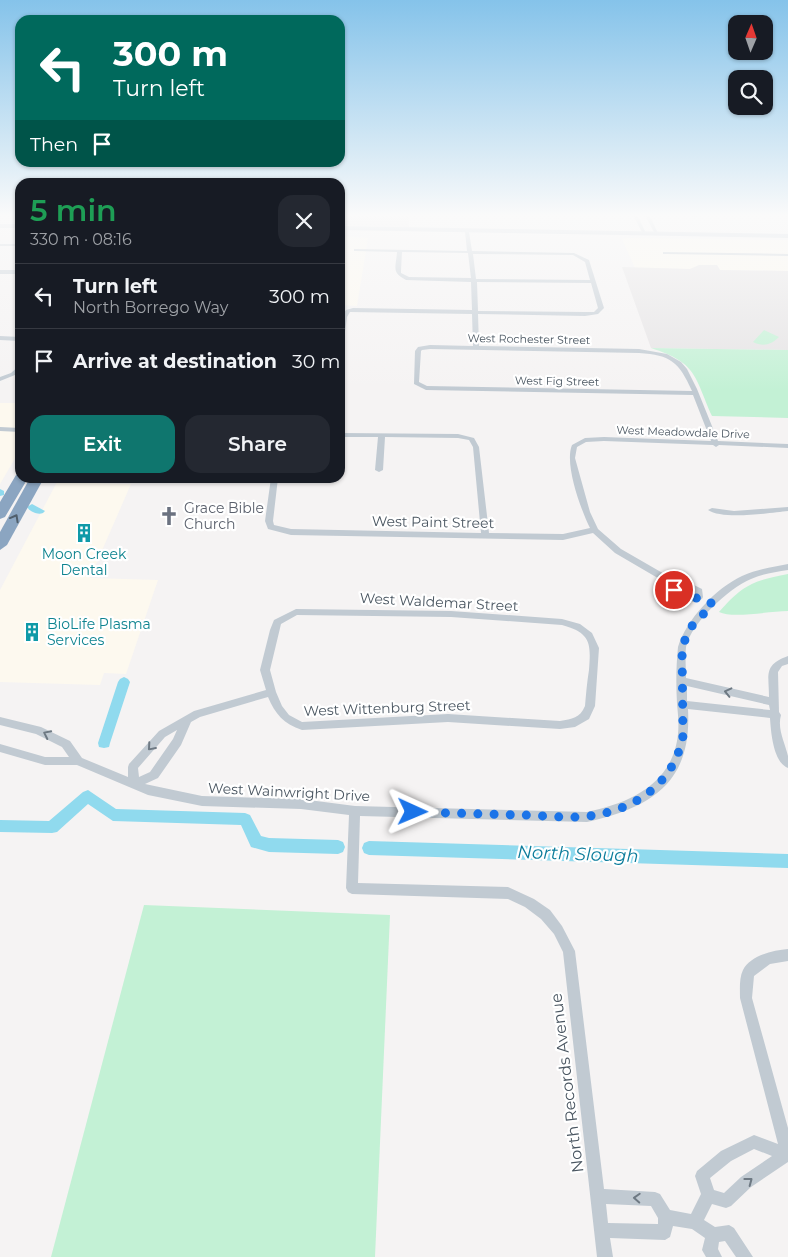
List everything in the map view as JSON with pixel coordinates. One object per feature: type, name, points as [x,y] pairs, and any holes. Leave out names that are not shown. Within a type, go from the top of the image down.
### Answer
[{"type":"highway","points":[[0,514],[18,483]]},
{"type":"highway","points":[[0,545],[34,483]]},
{"type":"street","points":[[400,274],[403,277],[415,279],[594,282]]},
{"type":"street","points":[[473,274],[476,348]]},
{"type":"street","points":[[345,316],[348,312],[363,310],[598,312],[600,306],[591,274]]},
{"type":"street","points":[[0,338],[15,339]]},
{"type":"street","name":"West Rochester Street","points":[[419,386],[416,378],[420,348],[639,351],[666,356],[680,364],[695,393],[716,445]]},
{"type":"street","points":[[0,379],[8,377],[15,371]]},
{"type":"street","name":"West Fig Street","points":[[419,386],[434,388],[695,393]]},
{"type":"street","points":[[0,429],[15,430]]},
{"type":"street","points":[[345,435],[453,436],[472,440],[476,447],[485,536]]},
{"type":"street","points":[[379,470],[382,436]]},
{"type":"street","name":"West Meadowdale Drive","points":[[596,530],[586,512],[572,458],[573,450],[578,443],[604,439],[716,445],[788,446]]},
{"type":"street","points":[[271,527],[268,516],[274,483]]},
{"type":"street","points":[[712,510],[734,513],[788,509]]},
{"type":"street","name":"West Paint Street","points":[[271,527],[291,532],[563,537],[596,530]]},
{"type":"street","points":[[596,530],[618,551],[672,582],[674,590],[692,600],[699,597],[713,604]]},
{"type":"street","name":"West Wainwright Drive","points":[[0,748],[45,761],[78,761],[134,784],[180,798],[202,801],[301,804],[356,810],[587,816],[617,810],[642,799],[655,789],[670,771],[680,750],[683,736],[682,646],[687,633],[713,604],[741,579],[766,571],[788,567]]},
{"type":"street","name":"West Waldemar Street","points":[[285,617],[308,611],[451,614],[562,622],[577,626],[589,635]]},
{"type":"street","name":"West Wittenburg Street","points":[[285,617],[278,622],[274,630],[265,670],[277,710],[290,722],[302,726],[448,718],[560,725],[574,723],[586,716],[590,706],[595,648],[589,635]]},
{"type":"street","points":[[783,662],[773,671],[777,744],[788,764]]},
{"type":"street","points":[[682,681],[775,702]]},
{"type":"street","points":[[186,722],[177,742],[154,774],[134,784],[133,767],[162,734],[186,722],[210,710],[272,692]]},
{"type":"street","points":[[682,704],[776,715]]},
{"type":"street","name":"West Wainwright Drive","points":[[0,721],[38,730],[66,744],[78,761]]},
{"type":"street","name":"North Records Avenue","points":[[356,810],[352,888],[508,893],[527,900],[543,911],[560,931],[569,951],[605,1257]]},
{"type":"street","points":[[787,1154],[746,998],[748,973],[760,961],[778,955],[788,955]]},
{"type":"street","points":[[695,1222],[709,1195],[702,1176],[733,1150],[754,1142],[787,1154]]},
{"type":"street","points":[[709,1195],[726,1201],[746,1182],[787,1154]]},
{"type":"street","points":[[598,1196],[655,1199],[666,1217],[665,1232],[602,1230]]},
{"type":"street","points":[[666,1217],[695,1222],[713,1235],[729,1233],[745,1257]]},
{"type":"street","points":[[713,1235],[710,1250],[714,1257]]},
{"type":"shaded area","points":[[345,274],[362,274],[357,306],[345,305]]},
{"type":"shaded area","points":[[624,274],[788,274],[788,350],[651,348]]},
{"type":"shaded area","points":[[0,403],[15,403],[15,458],[0,484]]},
{"type":"shaded area","points":[[56,483],[131,484],[90,578],[158,580],[126,674],[104,673],[100,685],[0,682],[0,590]]},
{"type":"green space","points":[[764,330],[779,337],[767,344],[753,342]]},
{"type":"green space","points":[[651,348],[788,350],[788,418],[712,416],[697,380],[686,365]]},
{"type":"green space","points":[[788,574],[788,611],[742,615],[719,612],[735,596],[749,586],[765,579]]},
{"type":"green space","points":[[144,905],[390,915],[375,1257],[51,1257]]},
{"type":"waterway","name":"North Slough","points":[[32,507],[40,511]]},
{"type":"waterway","name":"North Slough","points":[[104,743],[124,682]]},
{"type":"waterway","name":"North Slough","points":[[0,826],[52,827],[88,796],[113,815],[245,819],[256,842],[269,845],[338,847]]},
{"type":"waterway","name":"North Slough","points":[[369,848],[788,861]]},
{"type":"place","name":"Grace Bible Church","points":[[169,516]]},
{"type":"place","name":"Moon Creek Dental","points":[[84,533]]},
{"type":"place","name":"BioLife Plasma Services","points":[[32,632]]},
{"type":"route","points":[[413,812],[587,816],[624,808],[642,799],[655,789],[676,761],[683,736],[682,646],[692,626],[713,604],[699,597],[692,600],[674,590]]}]
